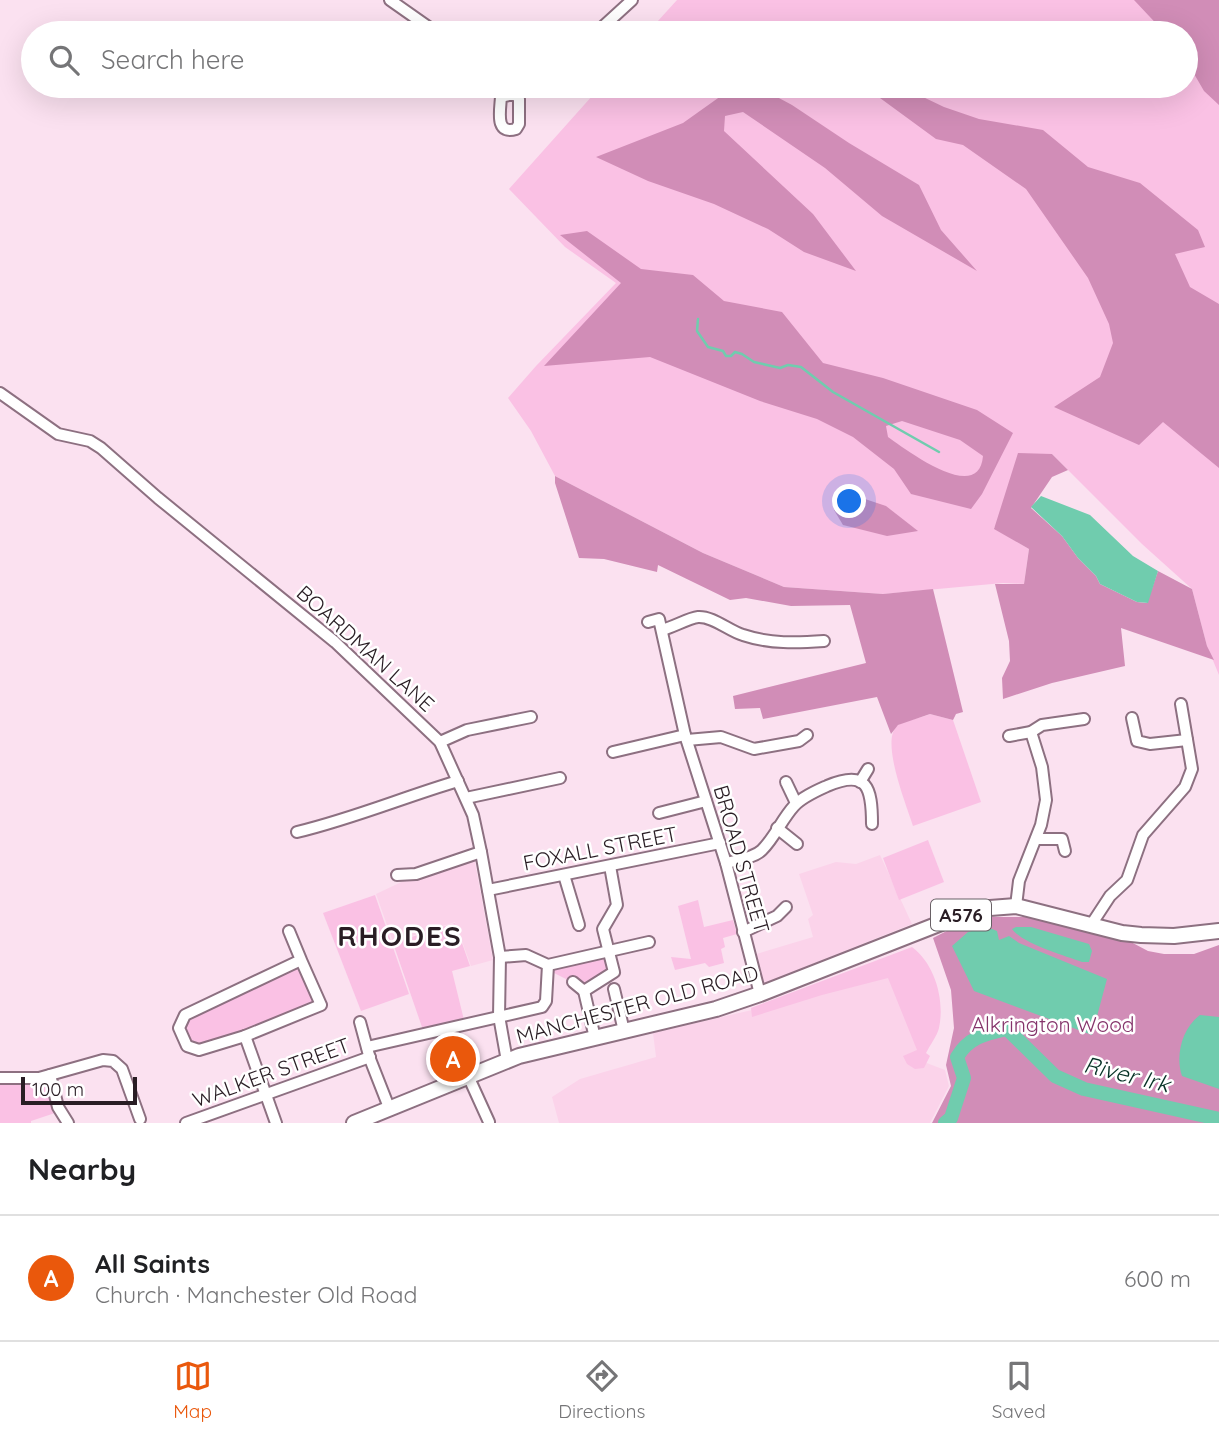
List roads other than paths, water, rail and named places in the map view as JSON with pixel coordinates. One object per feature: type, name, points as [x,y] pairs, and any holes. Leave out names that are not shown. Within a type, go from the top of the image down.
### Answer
[{"type":"main road","name":"MANCHESTER OLD ROAD","points":[[354,1123],[372,1120],[390,1110],[532,1052],[591,1033],[624,1031],[716,1009],[967,912],[987,907],[1016,906],[1141,935],[1174,936],[1219,931]]},
{"type":"street","points":[[390,0],[404,4],[423,21]]},
{"type":"street","points":[[609,21],[632,0]]},
{"type":"street","name":"BOARDMAN LANE","points":[[0,393],[58,434],[90,442],[101,448],[158,498],[335,642],[440,742],[473,815],[481,852],[500,957],[499,1016],[507,1061]]},
{"type":"street","name":"BROAD STREET","points":[[760,994],[726,863],[686,737],[656,624],[676,626],[702,617],[737,633],[764,640],[797,643],[820,638]]},
{"type":"street","points":[[1091,925],[1110,896],[1127,880],[1143,835],[1185,787],[1192,769],[1181,705]]},
{"type":"street","points":[[440,742],[467,730],[531,717]]},
{"type":"street","points":[[1132,718],[1138,741],[1150,744],[1187,740]]},
{"type":"street","points":[[1009,736],[1031,732],[1042,725],[1084,719]]},
{"type":"street","points":[[1016,906],[1019,881],[1044,814],[1042,767],[1031,732]]},
{"type":"street","points":[[613,752],[686,737],[721,737],[754,749],[799,741],[807,735]]},
{"type":"street","points":[[860,782],[868,769]]},
{"type":"street","points":[[466,798],[560,778]]},
{"type":"street","points":[[726,863],[760,853],[796,803],[817,790],[847,779],[856,779],[865,786],[872,799],[872,824]]},
{"type":"street","points":[[297,832],[331,824],[416,793],[458,781]]},
{"type":"street","points":[[786,782],[796,803]]},
{"type":"street","points":[[659,813],[706,801]]},
{"type":"street","points":[[777,828],[797,844]]},
{"type":"street","points":[[1036,839],[1062,839],[1065,851]]},
{"type":"street","name":"FOXALL STREET","points":[[488,890],[720,844]]},
{"type":"street","points":[[397,875],[416,874],[481,852]]},
{"type":"street","points":[[584,991],[614,972],[603,929],[617,905],[610,866]]},
{"type":"street","points":[[564,875],[579,925]]},
{"type":"street","points":[[743,932],[777,916],[786,907]]},
{"type":"street","points":[[289,931],[321,1006],[199,1051],[187,1046],[179,1028],[185,1015],[301,960]]},
{"type":"street","points":[[500,957],[526,955],[548,965],[649,942]]},
{"type":"street","name":"WALKER STREET","points":[[186,1123],[368,1052],[542,1007],[546,1001],[548,965]]},
{"type":"street","points":[[573,982],[584,991],[591,1033]]},
{"type":"street","points":[[614,989],[624,1031]]},
{"type":"street","points":[[360,1022],[368,1052],[390,1110]]},
{"type":"street","points":[[245,1036],[276,1123]]},
{"type":"street","points":[[0,1078],[32,1079],[103,1060],[113,1061],[122,1069],[139,1119]]},
{"type":"street","points":[[50,1075],[58,1107],[68,1123]]},
{"type":"street","points":[[469,1078],[489,1122]]},
{"type":"waterway","points":[[698,319],[697,331],[708,347],[723,351],[726,356],[735,352],[754,362],[780,368],[788,365],[801,367],[833,392],[939,452]]},
{"type":"waterway","name":"River Irk","points":[[945,1123],[951,1118],[964,1078],[957,1057],[972,1041],[1007,1029],[1055,1076],[1084,1089],[1219,1119]]},
{"type":"place","name":"All Saints","points":[[453,1059]]},
{"type":"district","name":"RHODES","points":[[400,935]]},
{"type":"park label","name":"Alkrington Wood","points":[[1053,1024]]}]
